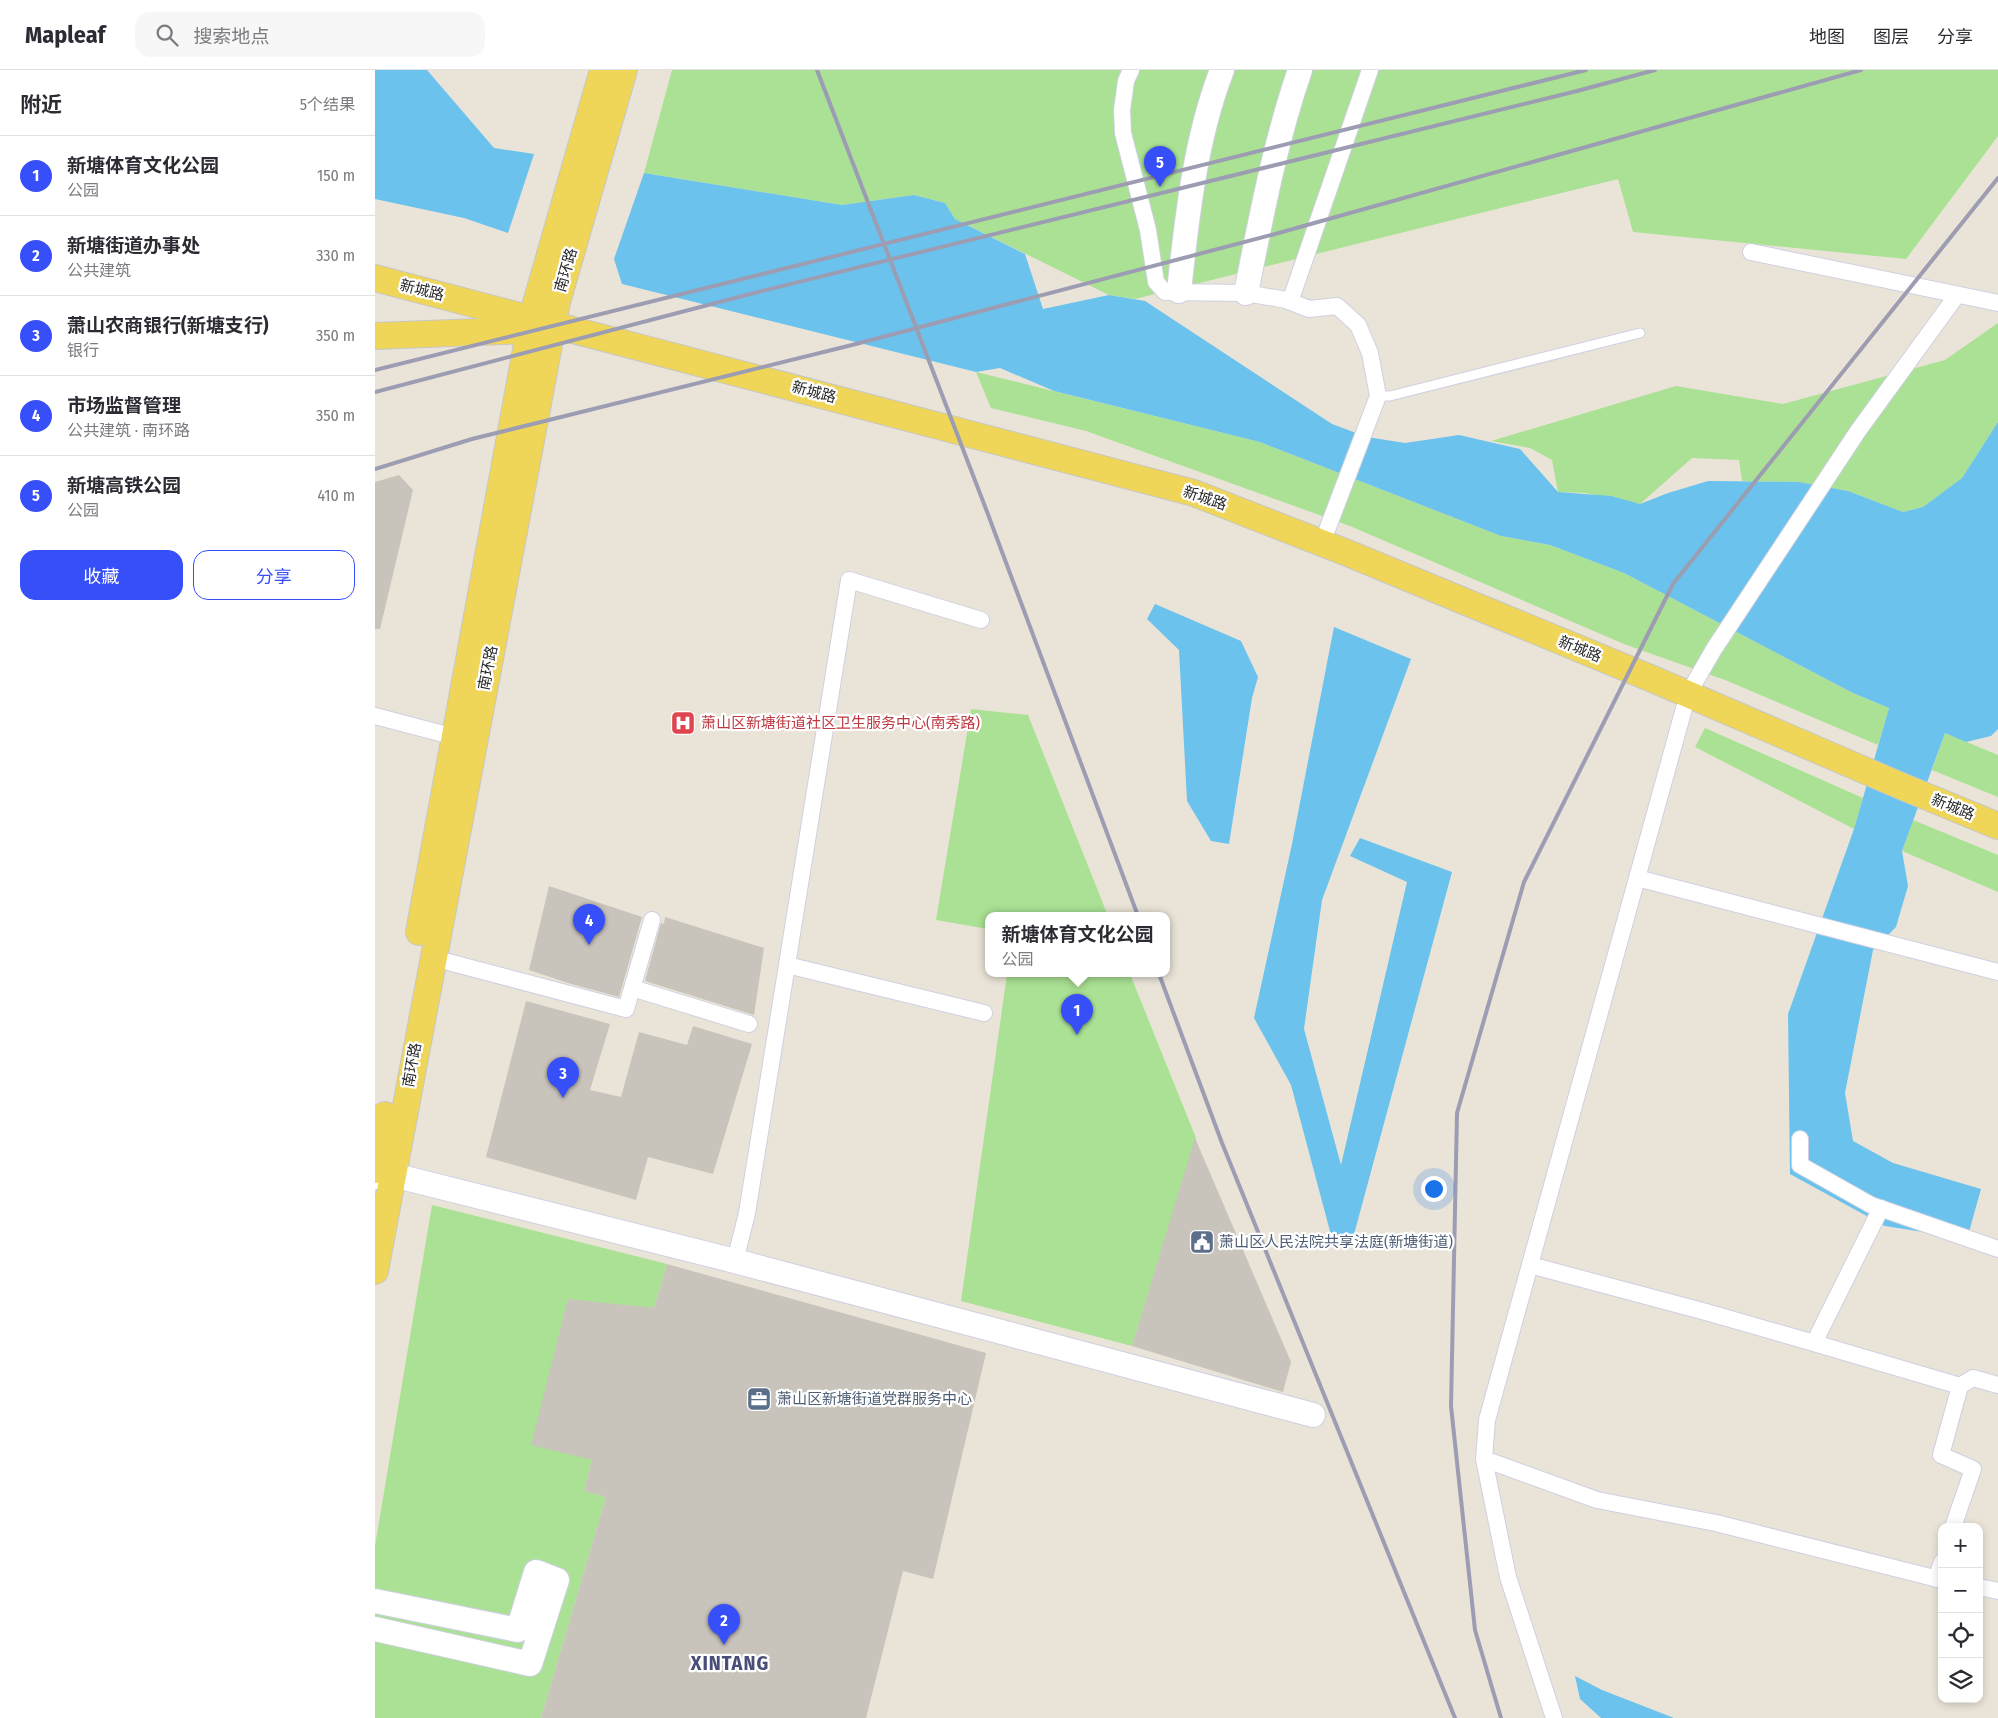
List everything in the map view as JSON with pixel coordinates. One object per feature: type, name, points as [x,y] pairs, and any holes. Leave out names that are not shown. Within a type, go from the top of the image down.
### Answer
[{"type":"main road","name":"南环路","points":[[375,1271],[381,1174],[455,737],[541,327],[603,70]]},
{"type":"main road","name":"南环路","points":[[381,1174],[433,958],[541,327],[557,302],[624,70]]},
{"type":"main road","name":"新城路","points":[[375,278],[674,369],[1190,505],[1998,826]]},
{"type":"main road","name":"新城路","points":[[375,336],[541,327],[1194,493],[1322,543],[1686,701],[1896,798],[1998,840]]},
{"type":"street","points":[[1131,70],[1126,81],[1122,110],[1123,132],[1148,230],[1156,282],[1165,292],[1247,293],[1290,302],[1309,309],[1337,306],[1358,325],[1370,353],[1378,396],[1322,543]]},
{"type":"street","points":[[1179,291],[1189,204],[1207,117],[1222,70]]},
{"type":"street","points":[[1247,293],[1265,200],[1287,108],[1300,70]]},
{"type":"street","points":[[1290,302],[1370,70]]},
{"type":"street","points":[[1751,252],[1998,304]]},
{"type":"street","points":[[1555,1718],[1508,1576],[1484,1459],[1487,1420],[1686,701],[1714,650],[1858,431],[1957,295]]},
{"type":"street","points":[[735,1261],[747,1213],[849,580],[981,620]]},
{"type":"street","points":[[375,716],[455,737]]},
{"type":"street","points":[[1637,878],[1998,972]]},
{"type":"street","points":[[433,958],[626,1009],[652,920]]},
{"type":"street","points":[[787,965],[985,1013]]},
{"type":"street","points":[[632,988],[749,1024]]},
{"type":"street","points":[[1800,1139],[1800,1165],[1871,1205],[1998,1249]]},
{"type":"street","points":[[381,1174],[735,1261],[1313,1415]]},
{"type":"street","points":[[1814,1343],[1881,1208]]},
{"type":"street","points":[[1530,1265],[1814,1343],[1960,1386]]},
{"type":"street","points":[[1954,1523],[1973,1469],[1941,1455],[1960,1386],[1973,1378],[1998,1385]]},
{"type":"street","points":[[1484,1459],[1597,1500],[1715,1523],[1938,1579]]},
{"type":"street","points":[[375,1601],[519,1630],[536,1572],[557,1580],[530,1664],[375,1629]]},
{"type":"street","points":[[1983,1588],[1998,1591]]},
{"type":"lane","points":[[1378,396],[1390,396],[1640,333]]},
{"type":"green space","points":[[672,70],[1998,70],[1998,136],[1906,259],[1633,232],[1618,179],[1135,299],[1109,295],[955,219],[945,203],[914,195],[842,205],[644,173]]},
{"type":"green space","points":[[1998,323],[1998,422],[1962,478],[1923,507],[1903,512],[1848,491],[1799,482],[1742,481],[1739,460],[1692,458],[1640,504],[1585,493],[1558,492],[1552,460],[1530,448],[1491,441],[1676,386],[1783,404],[1945,360]]},
{"type":"green space","points":[[976,372],[1260,442],[1501,536],[1550,545],[1624,573],[1853,693],[1889,708],[1878,745],[1725,680],[1624,644],[1350,526],[1086,431],[991,408]]},
{"type":"green space","points":[[971,709],[1028,715],[1106,912],[985,912],[985,928],[936,920]]},
{"type":"green space","points":[[1705,728],[1863,798],[1854,829],[1695,747]]},
{"type":"green space","points":[[1945,733],[1998,755],[1998,797],[1932,770]]},
{"type":"green space","points":[[1913,820],[1998,855],[1998,892],[1902,851]]},
{"type":"green space","points":[[1007,977],[1131,977],[1196,1138],[1132,1346],[961,1301]]},
{"type":"green space","points":[[432,1205],[667,1264],[654,1308],[592,1460],[584,1491],[606,1497],[541,1718],[375,1718],[375,1546]]},
{"type":"water","points":[[375,70],[427,70],[494,148],[534,154],[508,233],[464,218],[375,199]]},
{"type":"water","points":[[644,173],[842,205],[914,195],[945,203],[955,219],[1025,254],[1043,309],[1109,295],[1145,301],[1332,424],[1367,437],[1405,443],[1459,435],[1520,449],[1558,492],[1611,496],[1640,504],[1708,481],[1799,482],[1848,491],[1903,512],[1923,507],[1962,478],[1998,422],[1998,729],[1991,736],[1966,742],[1945,733],[1902,851],[1908,886],[1896,927],[1873,950],[1845,1093],[1853,1141],[1893,1163],[1981,1189],[1967,1239],[1885,1226],[1790,1174],[1788,1014],[1854,829],[1889,708],[1853,693],[1624,573],[1550,545],[1501,536],[1260,442],[1054,391],[1000,368],[976,372],[622,284],[614,259]]},
{"type":"water","points":[[1155,604],[1241,641],[1258,677],[1252,698],[1229,844],[1211,841],[1187,801],[1179,650],[1147,619]]},
{"type":"water","points":[[1334,627],[1411,659],[1322,900],[1304,1029],[1341,1165],[1407,882],[1350,856],[1360,838],[1452,872],[1353,1238],[1331,1235],[1291,1085],[1254,1018],[1292,844]]},
{"type":"water","points":[[1575,1676],[1602,1690],[1674,1718],[1601,1718],[1580,1699]]},
{"type":"building","points":[[399,475],[413,490],[380,629],[375,629],[375,482]]},
{"type":"building","points":[[549,886],[642,917],[619,997],[529,970]]},
{"type":"building","points":[[665,917],[764,948],[754,1015],[645,981],[661,923],[664,924]]},
{"type":"building","points":[[526,1001],[610,1024],[590,1090],[621,1097],[639,1032],[687,1045],[693,1026],[752,1044],[713,1174],[648,1157],[636,1200],[486,1157]]},
{"type":"building","name":"萧山区人民法院共享法庭(新塘街道)","points":[[1195,1138],[1291,1362],[1283,1392],[1132,1346]]},
{"type":"building","name":"萧山区新塘街道党群服务中心","points":[[667,1264],[986,1353],[933,1579],[903,1571],[866,1718],[541,1718],[606,1497],[584,1491],[592,1460],[531,1445],[568,1299],[654,1308]]},
{"type":"railway","points":[[817,70],[986,509],[1137,912]]},
{"type":"railway","points":[[375,370],[1586,70]]},
{"type":"railway","points":[[375,392],[754,293],[1577,91],[1655,70]]},
{"type":"railway","points":[[375,469],[472,439],[852,345],[1275,234],[1861,70]]},
{"type":"railway","points":[[1501,1718],[1475,1630],[1451,1406],[1457,1113],[1524,882],[1673,584],[1998,178]]},
{"type":"railway","points":[[1160,977],[1222,1143],[1455,1718]]},
{"type":"place","name":"新塘高铁公园","points":[[1160,187]]},
{"type":"place","name":"萧山区新塘街道社区卫生服务中心(南秀路)","points":[[683,723]]},
{"type":"place","name":"市场监督管理","points":[[589,945]]},
{"type":"place","name":"新塘体育文化公园","points":[[1077,1035]]},
{"type":"place","name":"萧山农商银行(新塘支行)","points":[[563,1098]]},
{"type":"place","name":"萧山区人民法院共享法庭(新塘街道)","points":[[1202,1242]]},
{"type":"place","name":"萧山区新塘街道党群服务中心","points":[[759,1399]]},
{"type":"place","name":"新塘街道办事处","points":[[724,1645]]},
{"type":"district","name":"XINTANG","points":[[730,1663]]}]
